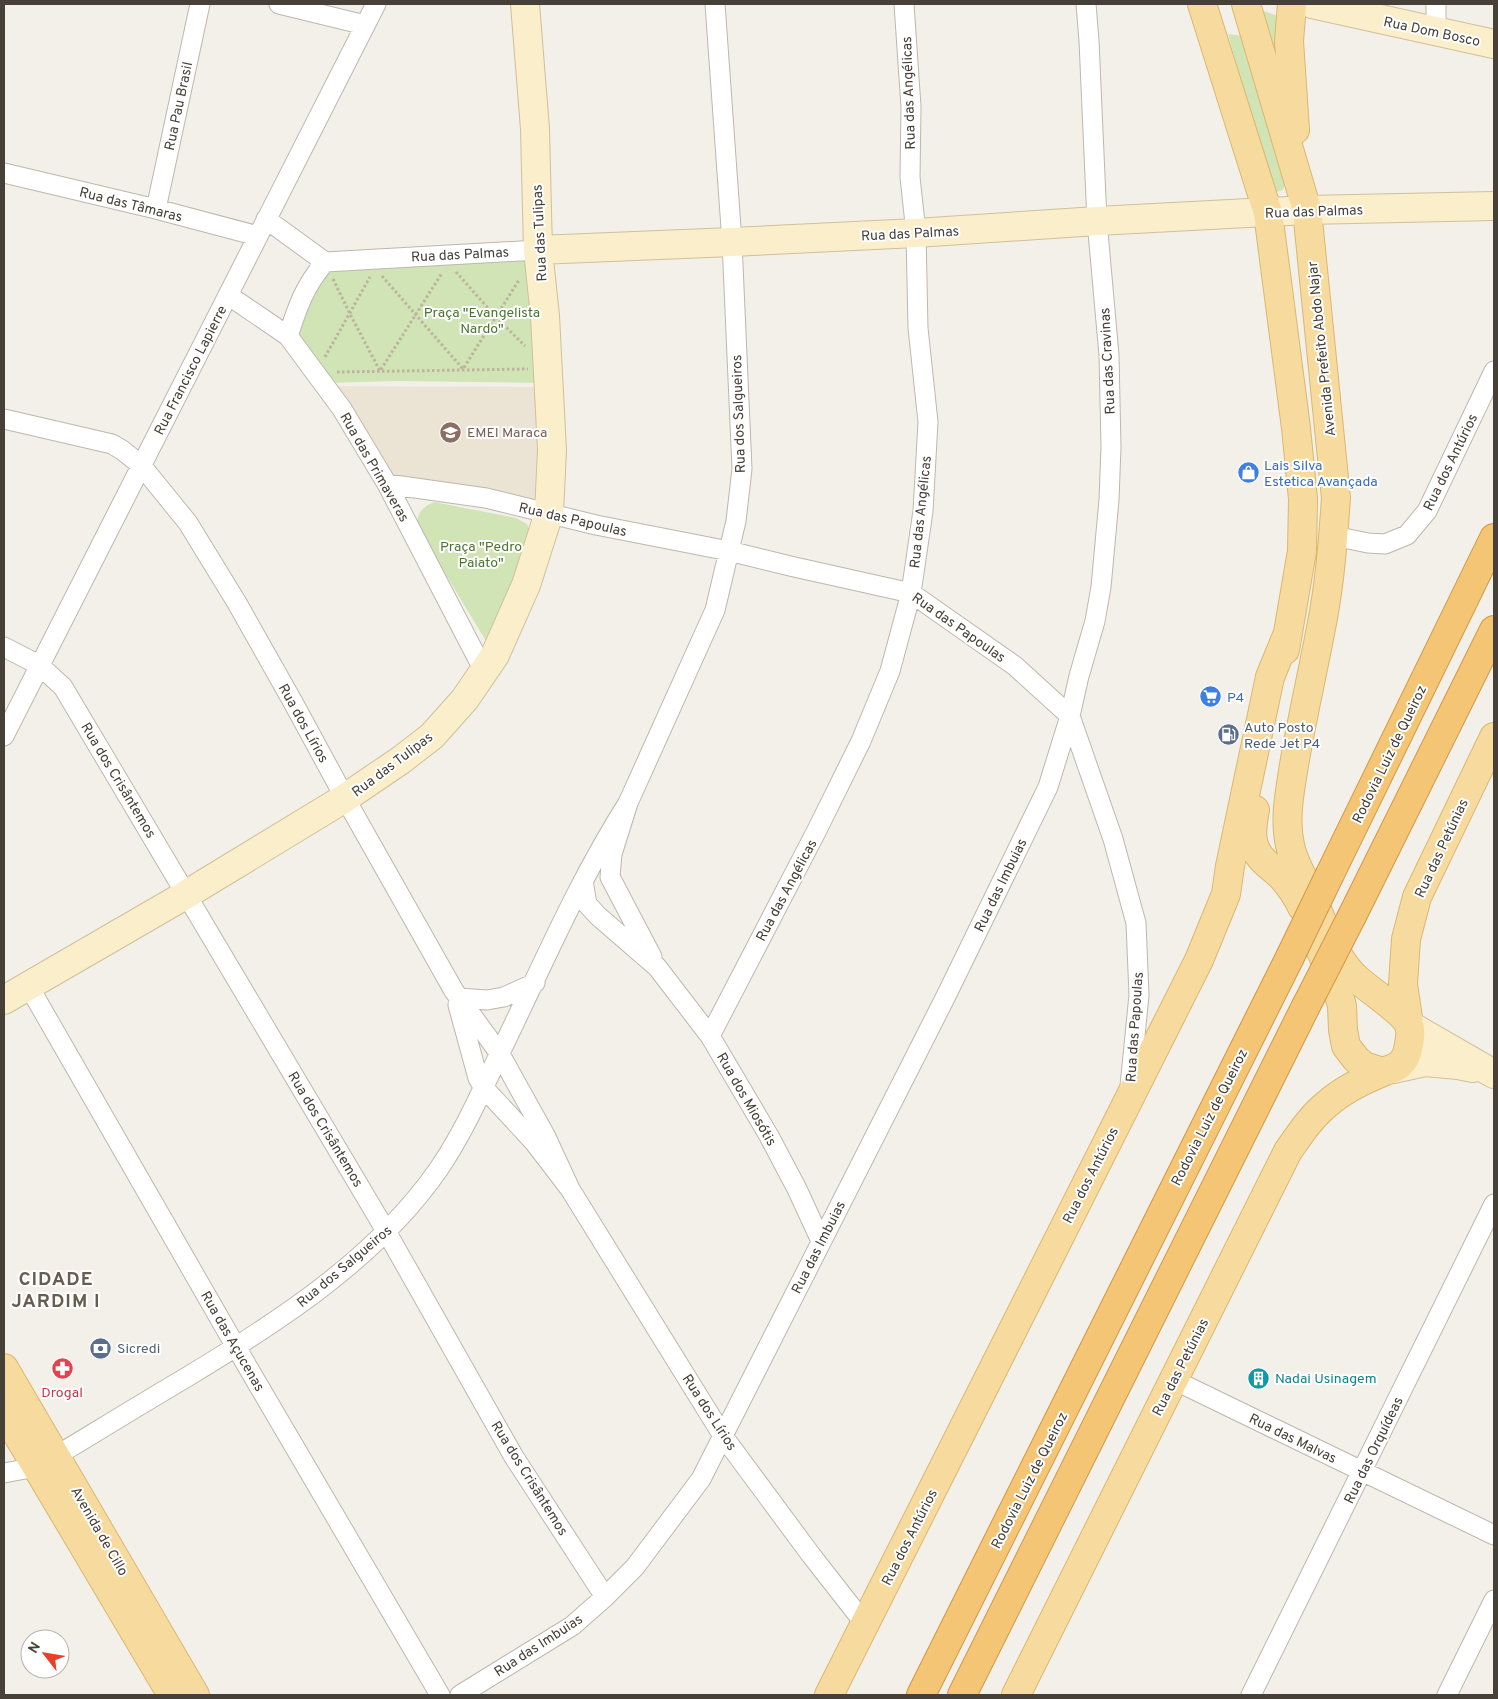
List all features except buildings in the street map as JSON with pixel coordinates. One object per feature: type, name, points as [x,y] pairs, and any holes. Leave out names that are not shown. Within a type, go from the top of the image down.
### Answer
[{"type":"highway","name":"Rodovia Luiz de Queiroz","points":[[921,1695],[1290,957],[1494,538]]},
{"type":"highway","points":[[962,1695],[1494,630]]},
{"type":"highway","points":[[915,1695],[958,1620]]},
{"type":"main road","name":"Rua das Tulipas","points":[[4,1000],[187,894],[345,798],[401,760],[432,736],[465,699],[495,655],[526,585],[549,513],[552,450],[545,316],[538,250],[535,129],[525,4]]},
{"type":"main road","points":[[1202,4],[1268,212],[1296,428],[1303,499],[1302,550],[1252,827],[1253,844],[1261,858],[1281,876],[1300,902],[1336,985],[1342,1006],[1346,1046],[1356,1059],[1364,1066],[1388,1070],[1425,1062],[1458,1065],[1492,1073]]},
{"type":"main road","name":"Avenida Prefeito Abdo Najar","points":[[1246,4],[1304,202],[1336,498],[1334,536],[1322,622],[1301,722],[1288,802],[1287,822],[1290,845],[1297,866],[1343,964],[1355,977],[1386,1003],[1397,1009],[1409,1025]]},
{"type":"main road","points":[[1292,4],[1290,61],[1294,124],[1304,202]]},
{"type":"main road","name":"Rua Dom Bosco","points":[[1312,4],[1494,44]]},
{"type":"main road","name":"Rua das Palmas","points":[[538,250],[916,233],[1268,212],[1304,202],[1494,206]]},
{"type":"main road","name":"Rua dos Antúrios","points":[[829,1695],[1199,960],[1226,894],[1230,866],[1270,677],[1288,633]]},
{"type":"main road","name":"Rua das Petúnias","points":[[1409,1025],[1403,984],[1406,939],[1416,897],[1494,737]]},
{"type":"main road","points":[[1236,839],[1243,826],[1255,813],[1267,811],[1281,822],[1290,845]]},
{"type":"main road","points":[[1388,1070],[1401,1063],[1406,1057],[1410,1041],[1409,1025]]},
{"type":"main road","points":[[1409,1025],[1492,1073]]},
{"type":"main road","name":"Rua das Petúnias","points":[[1016,1695],[1288,1151],[1305,1125],[1325,1105],[1345,1090],[1388,1070]]},
{"type":"main road","name":"Avenida de Cillo","points":[[4,1368],[46,1461],[172,1695]]},
{"type":"main road","name":"Avenida de Cillo","points":[[4,1412],[46,1461],[195,1695]]},
{"type":"street","name":"Rua Pau Brasil","points":[[156,209],[200,4]]},
{"type":"street","points":[[279,4],[365,25]]},
{"type":"street","name":"Rua Francisco Lapierre","points":[[4,736],[376,4]]},
{"type":"street","name":"Rua dos Salgueiros","points":[[610,877],[612,854],[628,803],[715,610],[736,521],[742,469],[732,242],[715,4]]},
{"type":"street","name":"Rua das Angélicas","points":[[710,1036],[861,741],[890,671],[911,592],[923,511],[928,422],[918,328],[916,233],[910,177],[911,107],[904,4]]},
{"type":"street","name":"Rua das Cravinas","points":[[1070,716],[1095,621],[1109,500],[1111,447],[1109,355],[1097,221],[1090,50],[1086,4]]},
{"type":"street","points":[[1436,4],[1436,32]]},
{"type":"street","name":"Rua das Tâmaras","points":[[4,173],[156,209],[258,236]]},
{"type":"street","points":[[266,219],[325,262],[311,278],[301,298],[288,336]]},
{"type":"street","name":"Rua das Palmas","points":[[325,262],[538,250]]},
{"type":"street","name":"Rua das Primaveras","points":[[228,295],[288,336],[342,409],[387,484],[484,671]]},
{"type":"street","name":"Rua dos Antúrios","points":[[1334,536],[1368,543],[1385,544],[1408,535],[1427,511],[1494,371]]},
{"type":"street","name":"Rua dos Lírios","points":[[4,419],[112,444],[141,465],[188,523],[246,620],[457,994],[500,1054],[545,1135],[570,1189]]},
{"type":"street","name":"Rua das Papoulas","points":[[387,484],[486,498],[605,527],[729,551],[911,592],[1015,666],[1070,716],[1113,839],[1136,923],[1139,994],[1130,1097]]},
{"type":"street","name":"Rua dos Crisântemos","points":[[4,647],[40,665],[63,687],[386,1231],[514,1456],[605,1598]]},
{"type":"street","name":"Rua das Imbuias","points":[[460,1695],[572,1626],[605,1598],[635,1566],[701,1480],[945,998],[1048,786],[1070,716]]},
{"type":"street","name":"Rua dos Salgueiros","points":[[4,1473],[46,1461],[284,1316],[338,1275],[386,1231],[417,1199],[439,1169],[467,1123],[604,840],[628,803]]},
{"type":"street","points":[[583,882],[610,877]]},
{"type":"street","name":"Rua dos Miosótis","points":[[610,877],[657,967],[710,1036],[768,1136],[797,1189],[821,1241]]},
{"type":"street","name":"Rua dos Miosótis","points":[[583,882],[587,904],[598,916],[657,967]]},
{"type":"street","points":[[457,994],[487,1000],[504,997],[535,982]]},
{"type":"street","name":"Rua das Açucenas","points":[[28,985],[236,1347],[440,1695]]},
{"type":"street","name":"Rua dos Lírios","points":[[457,994],[478,1078],[484,1088],[534,1142],[570,1189],[723,1436],[811,1555],[865,1624]]},
{"type":"street","name":"Rua das Orquídeas","points":[[1251,1695],[1494,1204]]},
{"type":"street","name":"Rua das Malvas","points":[[1174,1380],[1494,1535]]},
{"type":"street","points":[[1447,1695],[1494,1600]]},
{"type":"path","points":[[463,369],[538,250]]},
{"type":"path","points":[[325,262],[380,371]]},
{"type":"path","points":[[380,371],[444,270]]},
{"type":"path","points":[[454,270],[496,317],[548,369]]},
{"type":"path","points":[[380,274],[463,369]]},
{"type":"path","points":[[316,372],[370,276]]},
{"type":"path","points":[[316,372],[548,369]]},
{"type":"shaded area","name":"EMEI Maraca","points":[[331,386],[541,387],[539,504],[392,477]]},
{"type":"green space","points":[[1263,11],[1284,18],[1279,68],[1274,60]]},
{"type":"green space","points":[[1228,34],[1243,36],[1286,181],[1283,190],[1276,192],[1271,186]]},
{"type":"green space","name":"Praça \"Evangelista Nardo\"","points":[[538,250],[542,383],[397,381],[327,383],[300,339],[300,323],[325,262]]},
{"type":"green space","name":"Praça \"Pedro Paiato\"","points":[[434,502],[516,518],[527,524],[531,535],[494,643],[486,641],[417,527],[421,511]]},
{"type":"place","name":"EMEI Maraca","points":[[451,432]]},
{"type":"place","name":"Lais Silva Estetica Avançada","points":[[1248,473]]},
{"type":"place","name":"P4","points":[[1211,697]]},
{"type":"place","name":"Auto Posto Rede Jet P4","points":[[1228,735]]},
{"type":"place","name":"Sicredi","points":[[101,1348]]},
{"type":"place","name":"Drogal","points":[[62,1369]]},
{"type":"place","name":"Nadai Usinagem","points":[[1259,1378]]},
{"type":"district","name":"CIDADE JARDIM I","points":[[56,1289]]}]
